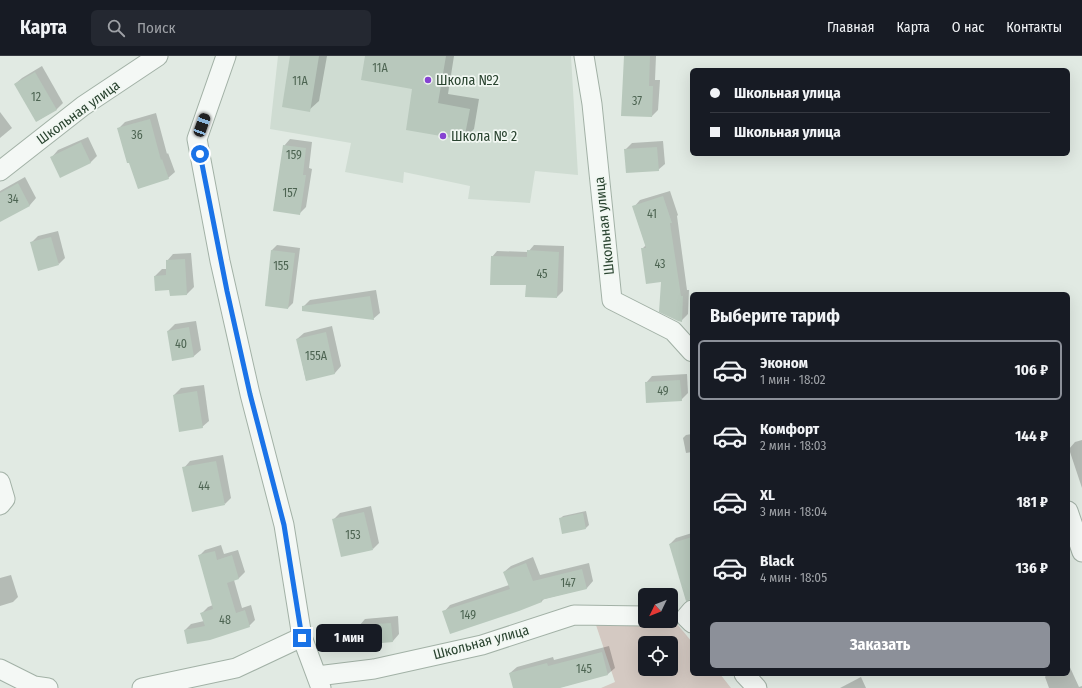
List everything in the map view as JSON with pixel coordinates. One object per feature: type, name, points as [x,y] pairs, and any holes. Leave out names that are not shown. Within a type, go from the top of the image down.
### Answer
[{"type":"street","name":"Школьная улица","points":[[0,171],[83,106],[158,56]]},
{"type":"street","name":"Школьная улица","points":[[226,56],[197,139],[222,269],[250,394],[284,525],[302,638],[319,682],[482,644],[574,614],[638,616]]},
{"type":"street","name":"Школьная улица","points":[[584,56],[592,104],[612,300],[673,331],[690,350]]},
{"type":"street","points":[[0,482],[5,499],[0,505]]},
{"type":"street","points":[[1070,517],[1082,552]]},
{"type":"street","points":[[142,688],[236,668],[302,638]]},
{"type":"street","points":[[0,668],[37,687]]},
{"type":"street","points":[[746,676],[757,688]]},
{"type":"shaded area","name":"Школа № 2","points":[[278,56],[571,56],[578,175],[535,171],[530,203],[468,199],[470,186],[404,172],[403,183],[345,172],[351,143],[270,129]]},
{"type":"shaded area","points":[[638,624],[638,628],[678,628],[678,625],[690,640],[690,676],[722,676],[731,688],[601,688],[615,682],[596,625]]},
{"type":"building","points":[[290,56],[319,56],[310,112],[282,107]]},
{"type":"building","name":"Школа №2","points":[[365,56],[446,56],[438,103],[470,109],[464,140],[406,130],[412,89],[361,80]]},
{"type":"building","points":[[624,56],[650,56],[649,86],[653,86],[652,117],[621,116]]},
{"type":"building","points":[[35,72],[57,110],[36,122],[14,84]]},
{"type":"building","points":[[150,119],[161,160],[162,159],[169,179],[138,189],[129,163],[127,163],[117,128]]},
{"type":"building","points":[[81,142],[91,163],[60,178],[50,157]]},
{"type":"building","points":[[283,145],[306,148],[303,175],[306,175],[300,215],[273,211]]},
{"type":"building","points":[[657,147],[659,171],[626,173],[624,149]]},
{"type":"building","points":[[18,183],[30,206],[0,222],[0,193]]},
{"type":"building","points":[[663,196],[672,223],[670,223],[681,296],[683,296],[682,322],[659,312],[661,282],[646,284],[641,248],[646,248],[632,206]]},
{"type":"building","points":[[51,237],[59,265],[38,271],[30,242]]},
{"type":"building","points":[[271,250],[295,253],[288,309],[265,306]]},
{"type":"building","points":[[527,250],[559,252],[557,298],[525,297],[526,285],[490,285],[491,256],[527,257]]},
{"type":"building","points":[[185,259],[187,295],[170,296],[169,290],[155,291],[154,276],[166,275],[166,260]]},
{"type":"building","points":[[370,296],[374,320],[302,311],[302,306]]},
{"type":"building","points":[[189,327],[194,357],[172,361],[167,331]]},
{"type":"building","points":[[326,332],[335,374],[306,381],[296,339]]},
{"type":"building","points":[[680,380],[682,401],[646,403],[645,382]]},
{"type":"building","points":[[197,391],[203,428],[179,432],[173,395]]},
{"type":"building","points":[[216,461],[225,505],[192,512],[182,467]]},
{"type":"building","points":[[364,512],[373,550],[341,557],[332,519]]},
{"type":"building","points":[[583,513],[586,529],[562,534],[559,518]]},
{"type":"building","points":[[690,538],[690,600],[686,601],[669,544]]},
{"type":"building","points":[[215,551],[217,560],[232,555],[239,579],[227,583],[236,613],[245,610],[250,627],[210,640],[187,644],[184,630],[205,626],[200,613],[213,609],[198,555]]},
{"type":"building","points":[[526,563],[533,581],[582,569],[587,589],[541,600],[542,602],[519,611],[450,634],[442,611],[510,589],[503,572]]},
{"type":"building","points":[[391,623],[393,642],[359,645],[358,625]]},
{"type":"building","points":[[602,652],[608,675],[560,688],[513,688],[509,673],[547,663],[548,666]]},
{"type":"place","name":"Школа №2","points":[[428,80]]},
{"type":"place","name":"Школа № 2","points":[[443,136]]},
{"type":"route","points":[[200,154],[220,261],[250,394],[284,525],[302,638]]}]
